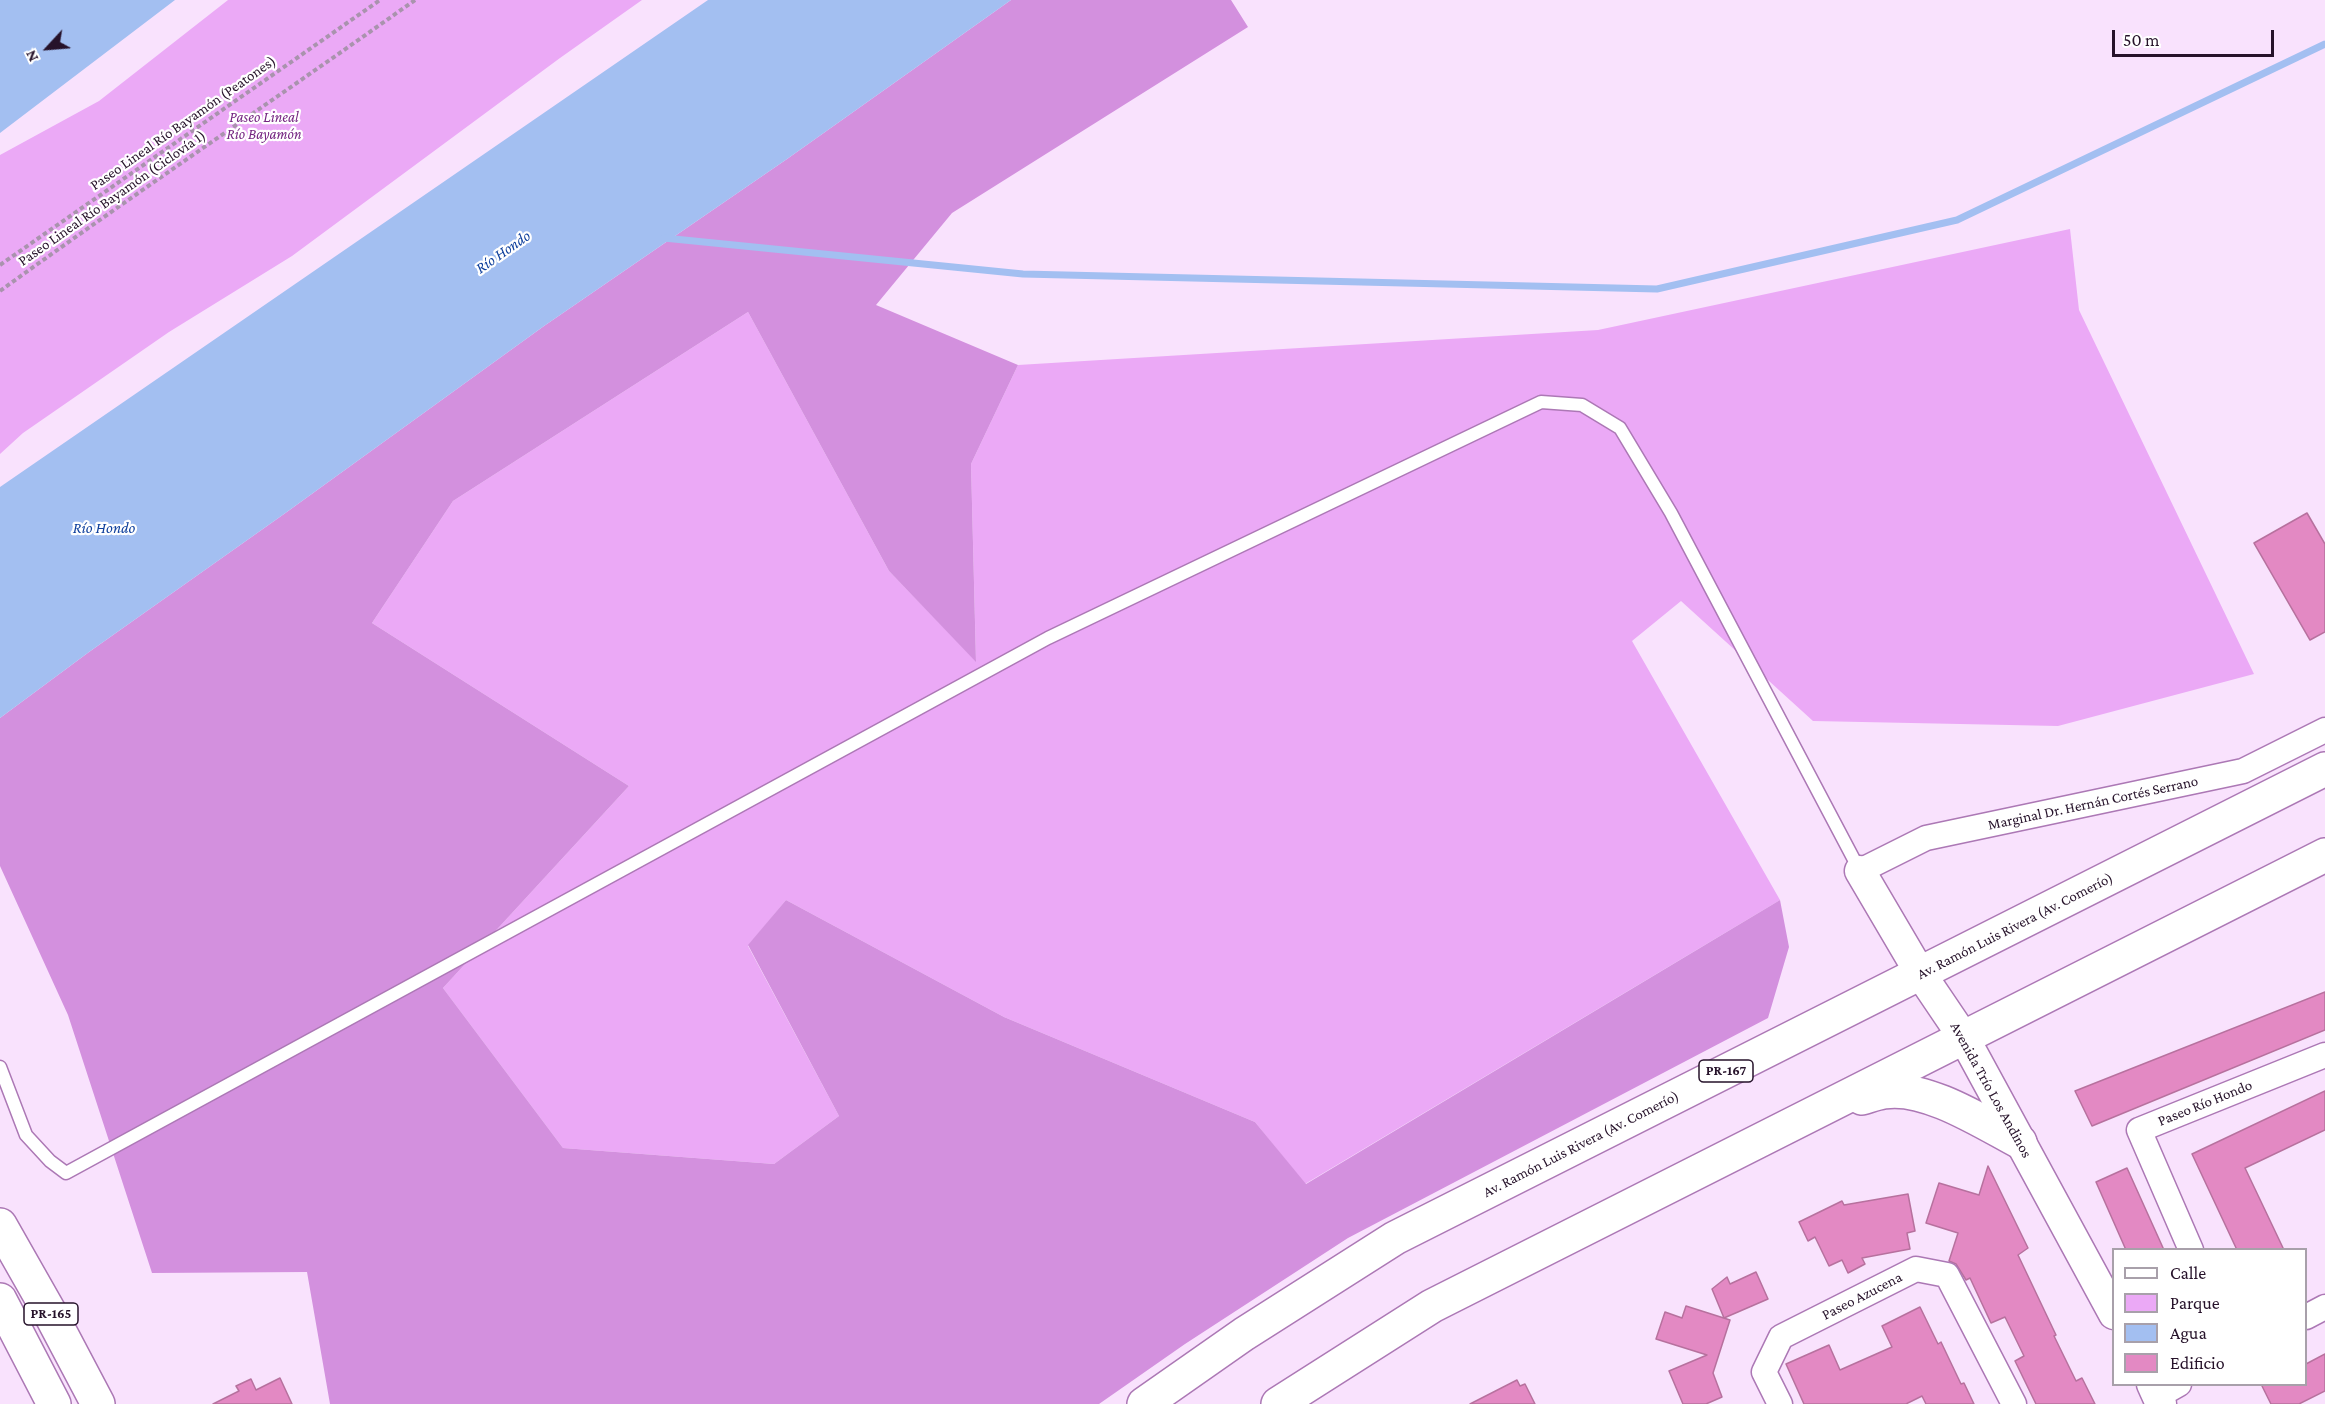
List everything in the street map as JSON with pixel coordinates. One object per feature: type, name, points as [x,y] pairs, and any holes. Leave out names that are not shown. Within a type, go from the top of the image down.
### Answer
[{"type":"main road","name":"Av. Ramón Luis Rivera (Av. Comerío)","points":[[1144,1404],[1244,1334],[1395,1238],[2325,769]]},
{"type":"main road","points":[[1278,1404],[1432,1306],[2325,855]]},
{"type":"main road","points":[[1817,1112],[1886,1091],[1911,1092],[1933,1099],[2020,1142]]},
{"type":"main road","name":"PR-165","points":[[0,1225],[98,1404]]},
{"type":"main road","name":"PR-165","points":[[0,1300],[54,1404]]},
{"type":"street","name":"Marginal Dr. Hernán Cortés Serrano","points":[[1860,871],[1926,838],[2243,771],[2325,730]]},
{"type":"street","name":"Avenida Trío Los Andinos","points":[[1860,871],[1920,974],[1964,1038],[2112,1310]]},
{"type":"street","name":"Paseo Río Hondo","points":[[2190,1248],[2139,1130],[2325,1055]]},
{"type":"street","name":"Paseo Azucena","points":[[1780,1404],[1764,1372],[1781,1337],[1916,1269],[1947,1275],[2014,1404]]},
{"type":"street","points":[[2307,1316],[2325,1307]]},
{"type":"lane","points":[[0,1067],[26,1135],[50,1161],[66,1173],[1037,643],[1541,402],[1582,405],[1620,428],[1671,513],[1860,871]]},
{"type":"path","name":"Paseo Lineal Río Bayamón (Peatones)","points":[[0,265],[380,0]]},
{"type":"path","name":"Paseo Lineal Río Bayamón (Ciclovía 1)","points":[[0,291],[415,0]]},
{"type":"green space","name":"Paseo Lineal Río Bayamón","points":[[228,0],[642,0],[292,256],[169,332],[23,433],[0,454],[0,155],[99,101]]},
{"type":"green space","points":[[2070,229],[2079,310],[2254,674],[2058,726],[1813,721],[1681,601],[1632,641],[1780,900],[1305,1184],[1255,1122],[1004,1017],[786,900],[748,946],[839,1116],[774,1164],[563,1148],[443,988],[629,786],[372,623],[453,501],[748,312],[889,571],[976,661],[971,464],[1018,365],[1598,330]]},
{"type":"shaded area","points":[[1011,0],[1231,0],[1248,27],[952,213],[876,305],[1018,365],[971,464],[976,662],[889,571],[748,312],[453,501],[372,623],[629,786],[443,988],[563,1148],[774,1164],[839,1116],[748,945],[786,900],[1004,1017],[1255,1122],[1306,1184],[1780,900],[1789,947],[1768,1018],[1348,1238],[1185,1344],[1099,1404],[330,1404],[307,1272],[152,1273],[68,1015],[0,866],[0,718],[544,326],[787,159]]},
{"type":"water","points":[[0,0],[175,0],[0,133]]},
{"type":"water","name":"Río Hondo","points":[[708,0],[1011,0],[787,159],[544,326],[0,718],[0,487]]},
{"type":"building","points":[[2307,513],[2325,544],[2325,632],[2310,640],[2254,543]]},
{"type":"building","points":[[2325,992],[2325,1030],[2092,1126],[2075,1091]]},
{"type":"building","points":[[2325,1091],[2325,1130],[2245,1168],[2283,1248],[2236,1248],[2192,1154]]},
{"type":"building","points":[[1988,1166],[2028,1248],[2018,1255],[2056,1335],[2054,1336],[2076,1381],[2082,1378],[2095,1404],[2036,1404],[2015,1361],[2024,1356],[2005,1317],[1991,1323],[1970,1278],[1966,1280],[1956,1264],[1949,1261],[1958,1233],[1926,1223],[1939,1183],[1979,1195]]},
{"type":"building","points":[[2127,1168],[2163,1248],[2125,1248],[2096,1182]]},
{"type":"building","points":[[1908,1194],[1915,1231],[1907,1233],[1910,1249],[1862,1258],[1865,1264],[1848,1273],[1842,1260],[1829,1266],[1815,1237],[1808,1241],[1799,1222],[1842,1201],[1844,1205]]},
{"type":"building","points":[[1756,1272],[1768,1299],[1724,1318],[1712,1289],[1727,1277],[1730,1284]]},
{"type":"building","points":[[1686,1306],[1730,1320],[1713,1373],[1722,1397],[1706,1404],[1683,1404],[1669,1371],[1707,1355],[1656,1339],[1665,1312],[1682,1318]]},
{"type":"building","points":[[1920,1307],[1938,1344],[1941,1342],[1961,1384],[1964,1383],[1974,1404],[1926,1404],[1922,1396],[1906,1404],[1804,1404],[1786,1364],[1829,1345],[1840,1370],[1892,1347],[1882,1326]]},
{"type":"building","points":[[2325,1354],[2325,1391],[2299,1404],[2271,1404],[2262,1386],[2307,1386],[2307,1363]]},
{"type":"building","points":[[280,1378],[292,1404],[213,1404],[239,1391],[236,1386],[251,1379],[256,1390]]},
{"type":"building","points":[[1517,1380],[1520,1386],[1525,1384],[1535,1404],[1470,1404]]},
{"type":"waterway","points":[[664,238],[1023,274],[1657,289],[1957,220],[2325,44]]}]
